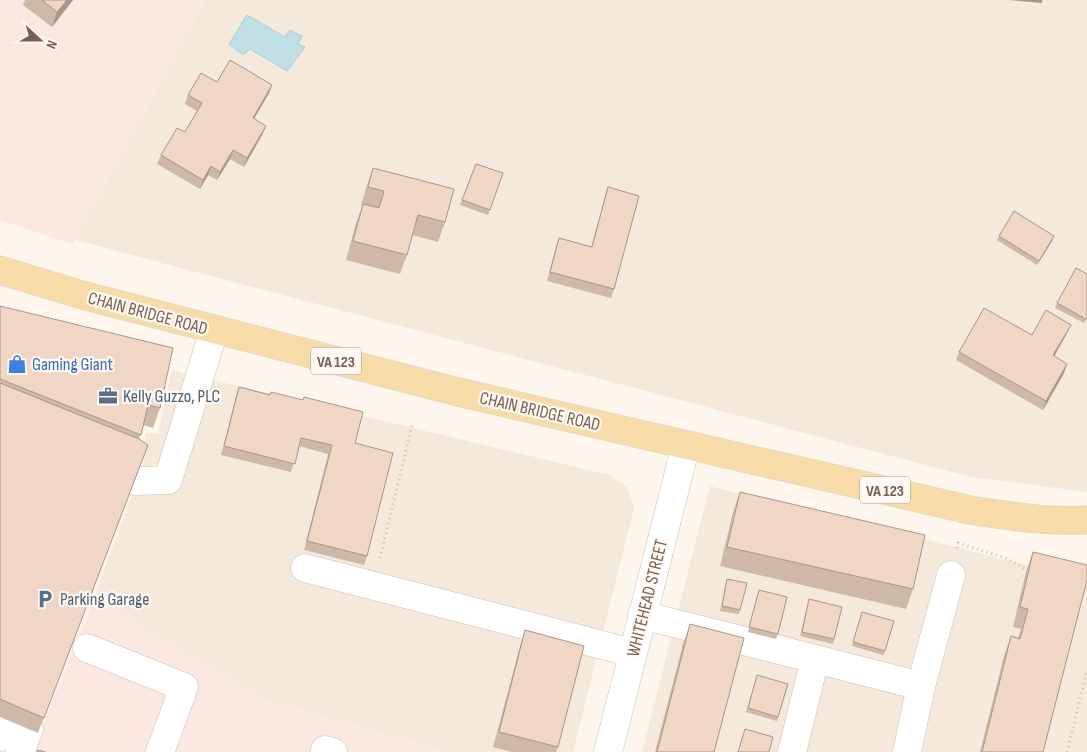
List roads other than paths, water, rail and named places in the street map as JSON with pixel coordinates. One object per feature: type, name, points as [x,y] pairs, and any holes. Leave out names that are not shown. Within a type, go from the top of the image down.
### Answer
[{"type":"main road","name":"CHAIN BRIDGE ROAD","points":[[0,270],[82,296],[214,330],[458,392],[686,445],[970,510],[1025,519],[1087,520]]},
{"type":"street","points":[[135,481],[168,480],[214,330]]},
{"type":"street","name":"WHITEHEAD STREET","points":[[608,752],[686,445]]},
{"type":"street","points":[[907,752],[921,686],[954,562]]},
{"type":"street","points":[[305,568],[633,653]]},
{"type":"street","points":[[642,615],[921,686]]},
{"type":"street","points":[[86,648],[184,687],[160,752]]},
{"type":"street","points":[[792,752],[815,659]]},
{"type":"water","points":[[247,15],[285,37],[290,30],[302,36],[298,44],[305,47],[287,71],[250,49],[243,55],[229,44]]},
{"type":"place","name":"Gaming Giant","points":[[17,364]]},
{"type":"place","name":"Kelly Guzzo, PLC","points":[[108,396]]},
{"type":"place","name":"Parking Garage","points":[[45,599]]}]
